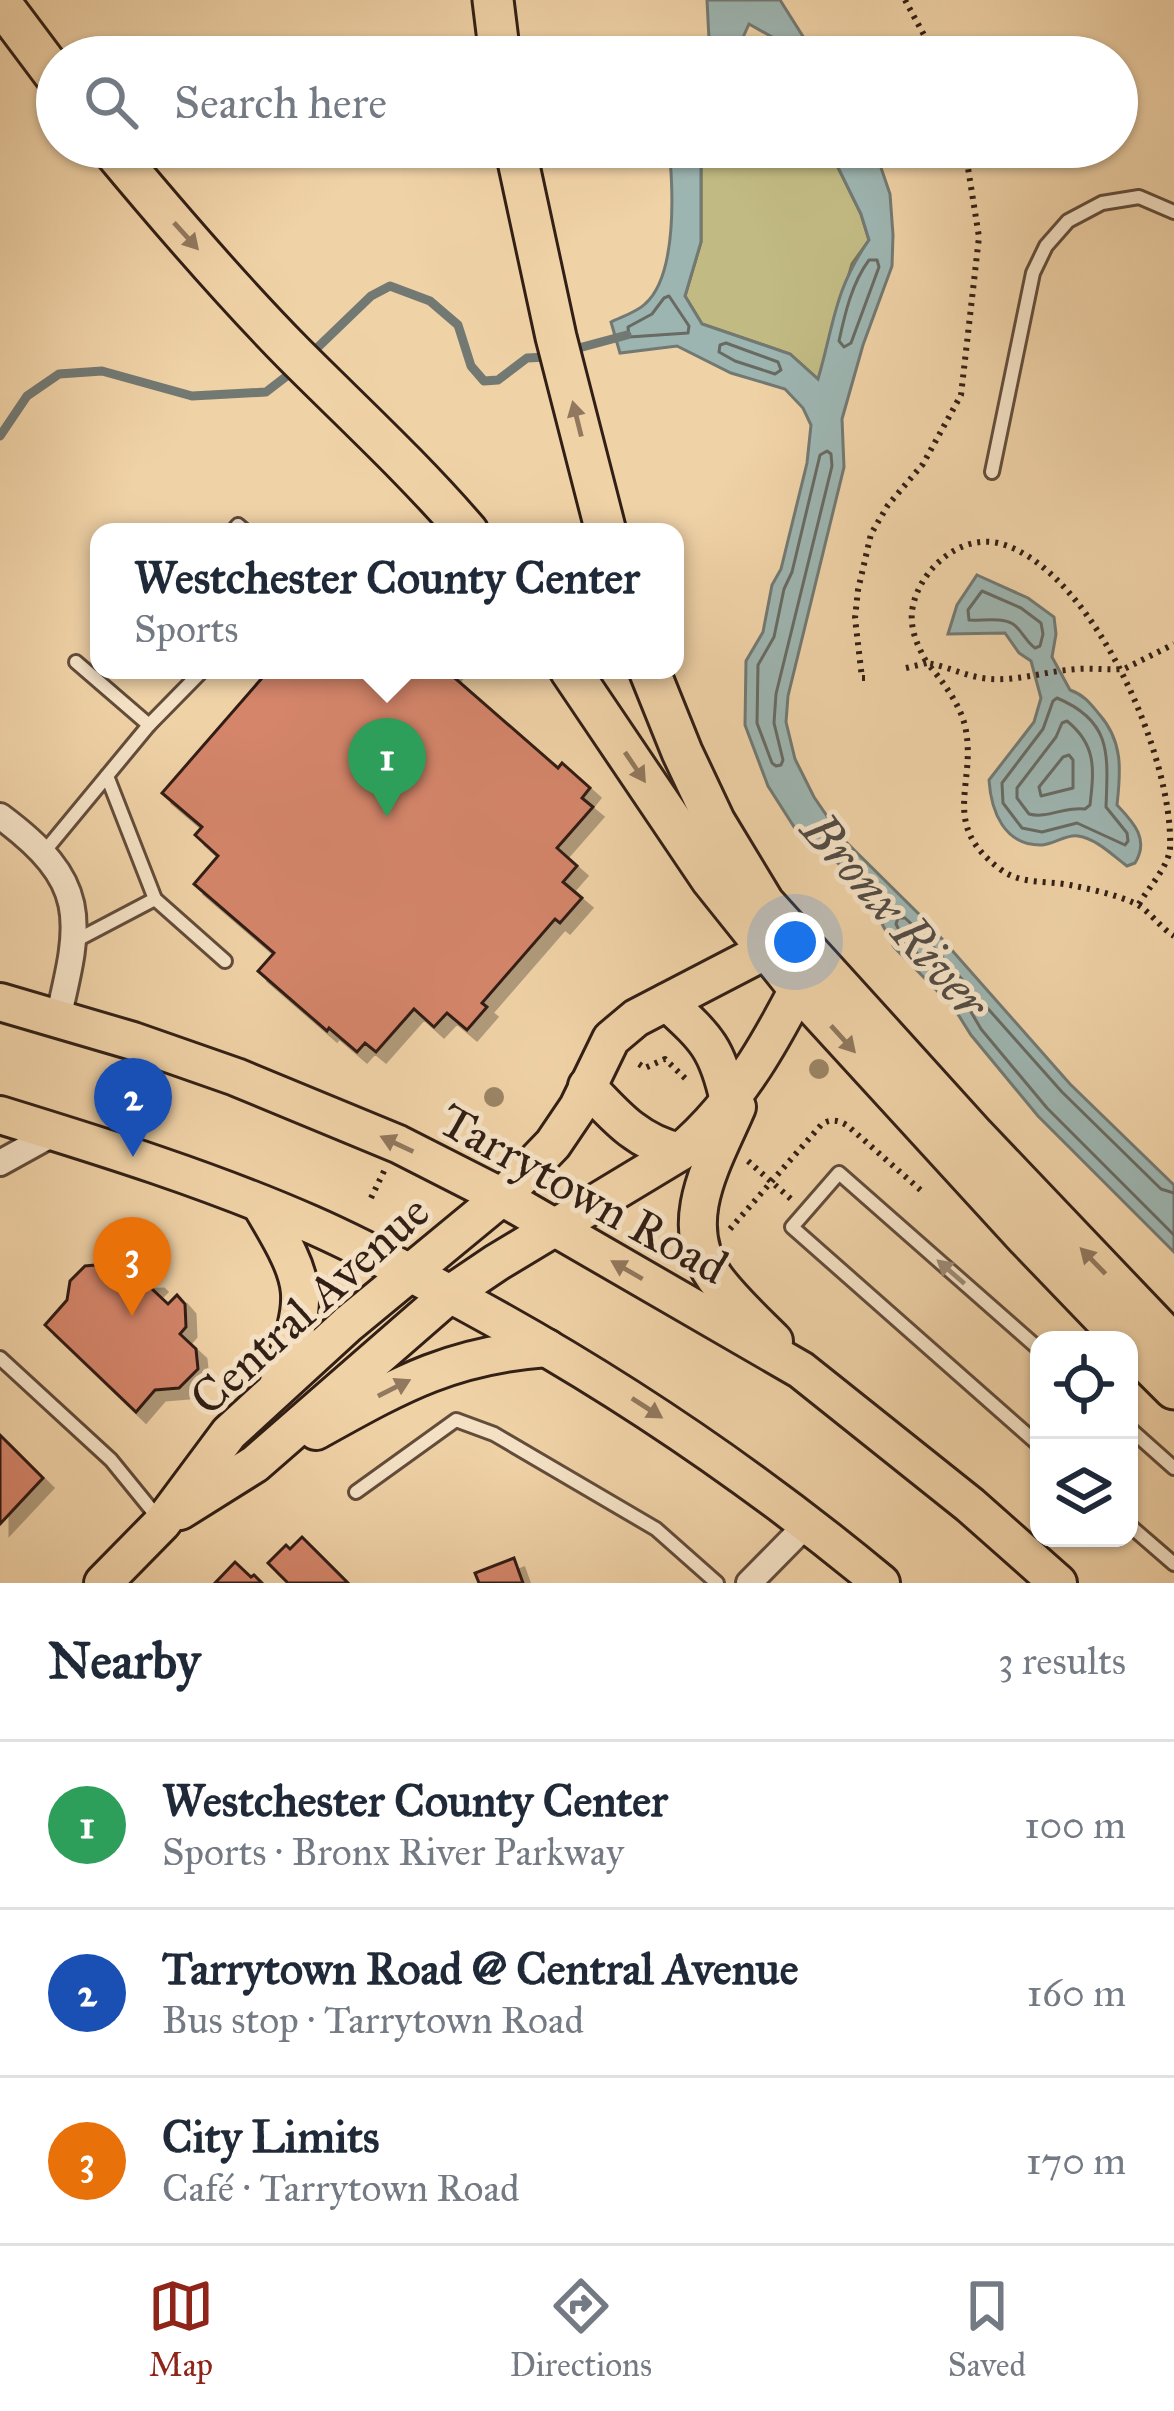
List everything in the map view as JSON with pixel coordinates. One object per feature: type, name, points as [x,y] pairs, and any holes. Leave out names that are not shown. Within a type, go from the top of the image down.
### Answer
[{"type":"highway","points":[[493,0],[497,36]]},
{"type":"highway","points":[[0,2],[36,50]]},
{"type":"highway","points":[[128,168],[291,351],[460,523]]},
{"type":"highway","points":[[520,168],[604,523]]},
{"type":"highway","points":[[576,679],[711,879],[990,1152],[1174,1345]]},
{"type":"highway","points":[[653,679],[715,822],[792,958],[1027,1238],[1116,1331]]},
{"type":"highway","points":[[1138,1353],[1174,1389]]},
{"type":"main road","name":"Central Avenue","points":[[103,1583],[162,1523],[229,1433],[278,1385],[502,1197],[554,1144],[611,1039],[636,1018],[667,1002],[792,958]]},
{"type":"main road","name":"Central Avenue","points":[[162,1523],[255,1464],[450,1294],[680,1152],[710,1126],[792,958]]},
{"type":"main road","name":"Tarrytown Road","points":[[0,1002],[183,1058],[336,1116],[502,1197],[801,1370],[970,1505],[1058,1583]]},
{"type":"main road","points":[[667,1002],[711,1045],[726,1087],[697,1210],[703,1257],[718,1283],[801,1370]]},
{"type":"main road","points":[[587,1086],[642,1139],[680,1152]]},
{"type":"main road","points":[[0,1115],[261,1204],[410,1272],[669,1423],[808,1523],[880,1583]]},
{"type":"main road","points":[[261,1204],[290,1253],[302,1295],[298,1327],[278,1385]]},
{"type":"main road","points":[[255,1464],[442,1367],[547,1348]]},
{"type":"street","points":[[0,816],[44,852],[58,871],[72,907],[74,942],[58,1018]]},
{"type":"street","points":[[0,1163],[58,1132]]},
{"type":"street","points":[[749,1583],[808,1523]]},
{"type":"lane","points":[[992,472],[1033,273],[1046,246],[1068,221],[1102,203],[1139,197],[1174,212]]},
{"type":"lane","points":[[76,662],[90,674]]},
{"type":"lane","points":[[96,679],[149,725]]},
{"type":"lane","points":[[44,852],[193,679]]},
{"type":"lane","points":[[106,776],[155,899],[225,961]]},
{"type":"lane","points":[[74,942],[155,899]]},
{"type":"lane","points":[[1030,1341],[839,1173],[792,1227],[1032,1439]]},
{"type":"lane","points":[[0,1358],[111,1460],[162,1523]]},
{"type":"lane","points":[[356,1492],[456,1420],[494,1434],[656,1529],[717,1583]]},
{"type":"lane","points":[[1138,1436],[1174,1468]]},
{"type":"lane","points":[[1138,1533],[1174,1564]]},
{"type":"lane","points":[[1161,1553],[1174,1538]]},
{"type":"path","points":[[905,0],[925,36]]},
{"type":"path","points":[[865,678],[859,664],[855,618],[871,534],[898,491],[923,464],[961,395],[979,237],[968,168]]},
{"type":"path","points":[[1138,904],[1171,850],[1160,773],[1143,717],[1108,646],[1046,571],[1009,546],[975,541],[931,570],[912,609],[913,628],[927,663],[965,725],[962,806],[966,826],[980,851],[1002,872],[1022,881],[1068,884],[1138,904],[1174,936]]},
{"type":"path","points":[[906,668],[927,663],[1007,680],[1060,671],[1119,669],[1174,644]]},
{"type":"path","points":[[639,1064],[645,1068],[665,1059],[726,1087]]},
{"type":"path","points":[[746,1159],[805,1212]]},
{"type":"path","points":[[371,1198],[386,1168]]},
{"type":"shaded area","points":[[701,168],[838,168],[869,240],[852,264],[819,380],[790,354],[702,324],[685,296],[701,242]]},
{"type":"water","points":[[707,0],[780,0],[803,36],[770,36],[749,24],[744,36],[709,36]]},
{"type":"water","name":"Bronx River","points":[[671,168],[701,168],[701,242],[685,296],[702,324],[790,354],[818,379],[842,292],[869,240],[838,168],[881,168],[890,194],[892,266],[842,419],[844,467],[788,696],[786,722],[795,759],[842,838],[927,922],[1070,1084],[1174,1185],[1174,1252],[1038,1116],[954,1008],[894,947],[872,904],[828,851],[796,830],[768,786],[745,725],[746,661],[763,632],[772,585],[781,569],[807,463],[811,425],[785,389],[731,373],[677,346],[620,353],[611,322],[645,304],[656,291],[668,252]]},
{"type":"water","points":[[977,575],[1028,598],[1054,617],[1052,657],[1070,690],[1083,697],[1107,724],[1116,745],[1117,805],[1140,839],[1135,863],[1127,866],[1098,844],[1078,836],[1029,844],[1002,825],[989,780],[1034,722],[1041,698],[1031,661],[1005,633],[948,634],[957,605]]},
{"type":"building","points":[[261,679],[456,679],[558,768],[562,763],[590,788],[582,798],[593,807],[557,848],[577,866],[563,882],[582,898],[560,923],[555,919],[482,1003],[487,1007],[467,1030],[447,1013],[434,1027],[414,1009],[376,1052],[365,1043],[357,1052],[258,971],[274,953],[194,884],[218,856],[195,835],[202,827],[162,793]]},
{"type":"building","points":[[106,1264],[123,1280],[154,1279],[157,1282],[151,1288],[168,1304],[177,1295],[185,1304],[186,1327],[180,1334],[196,1349],[198,1369],[179,1388],[155,1390],[136,1412],[45,1325],[67,1300],[70,1281],[85,1266]]},
{"type":"building","points":[[0,1435],[43,1478],[0,1524]]},
{"type":"building","points":[[302,1537],[348,1583],[288,1583],[268,1563]]},
{"type":"building","points":[[514,1558],[523,1583],[479,1583],[475,1573]]},
{"type":"building","points":[[235,1562],[251,1577],[262,1583],[215,1583]]},
{"type":"waterway","points":[[316,349],[371,296],[390,286],[430,301],[458,325],[471,366],[484,381],[498,380],[527,358],[547,357]]},
{"type":"waterway","points":[[575,349],[627,335]]},
{"type":"waterway","points":[[0,436],[27,396],[59,374],[102,371],[192,396],[266,392],[292,372]]},
{"type":"place","name":"Westchester County Center","points":[[387,817]]},
{"type":"place","name":"Tarrytown Road @ Central Avenue","points":[[133,1157]]},
{"type":"place","name":"City Limits","points":[[132,1316]]}]
